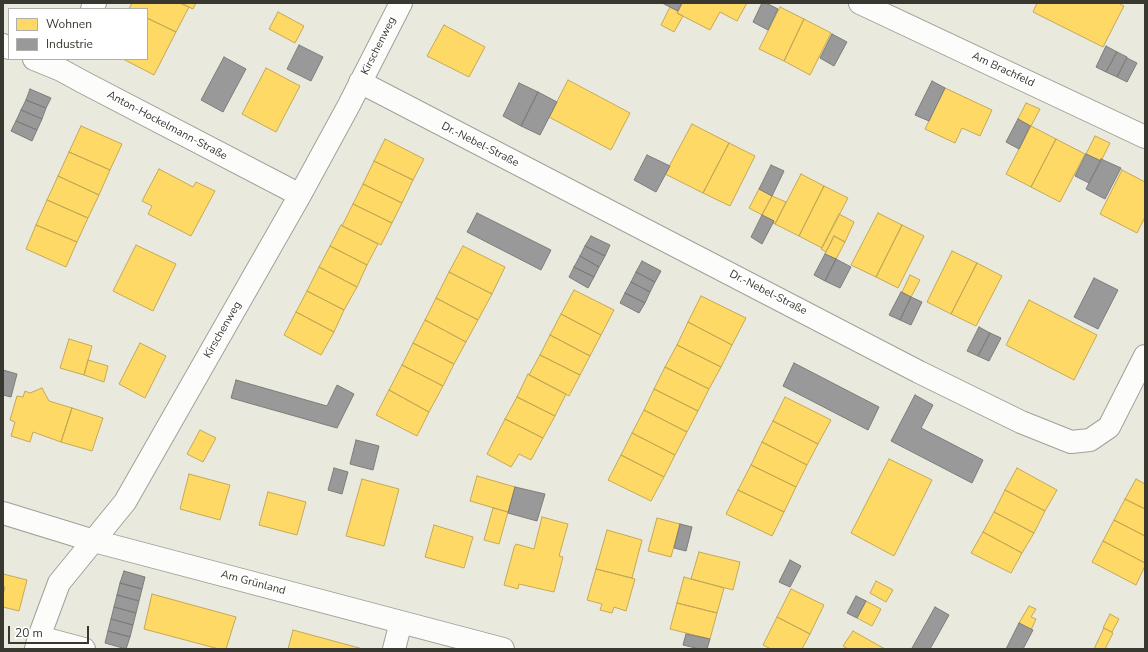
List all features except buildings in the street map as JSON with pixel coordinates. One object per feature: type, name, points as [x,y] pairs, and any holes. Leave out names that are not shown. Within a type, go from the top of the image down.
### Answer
[{"type":"street","name":"Kirschenweg","points":[[38,643],[59,583],[125,502],[300,195],[401,3]]},
{"type":"street","name":"Am Brachfeld","points":[[860,3],[1145,137]]},
{"type":"street","name":"Anton-Hockelmann-Straße","points":[[39,60],[64,65],[300,195]]},
{"type":"street","name":"Dr.-Nebel-Straße","points":[[360,82],[945,384],[1021,422],[1071,442],[1090,440],[1109,427],[1145,356]]},
{"type":"street","name":"Am Grünland","points":[[3,513],[94,541],[503,649]]},
{"type":"street","points":[[394,649],[401,622]]},
{"type":"street","points":[[38,643],[84,649]]}]
